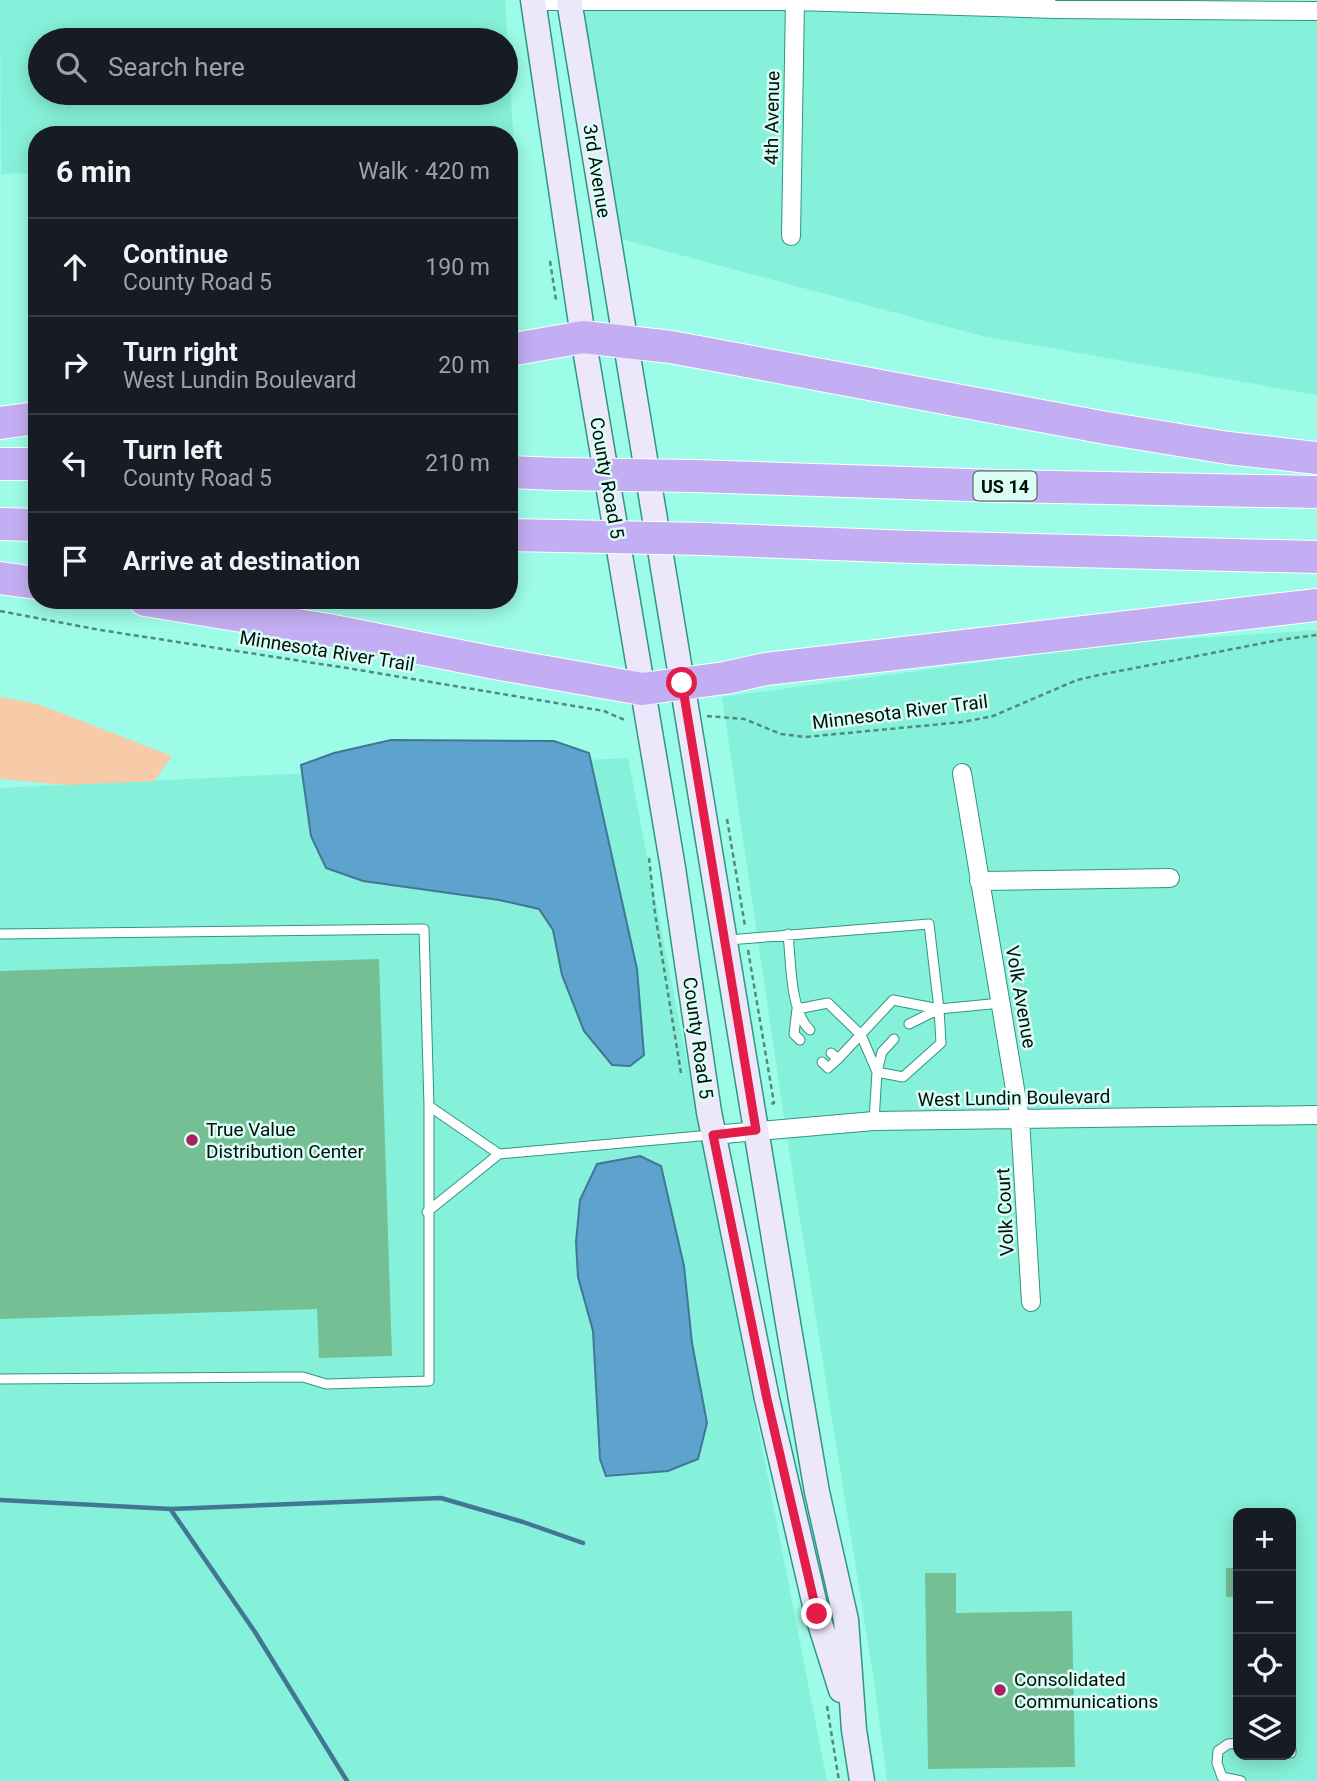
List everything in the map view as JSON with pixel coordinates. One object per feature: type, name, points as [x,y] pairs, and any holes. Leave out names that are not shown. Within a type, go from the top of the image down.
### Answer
[{"type":"highway","points":[[518,348],[583,337],[626,341],[733,357],[1187,442],[1317,458]]},
{"type":"highway","points":[[0,423],[28,419]]},
{"type":"highway","points":[[0,464],[28,464]]},
{"type":"highway","name":"US 14","points":[[518,472],[1317,492]]},
{"type":"highway","points":[[0,524],[28,525]]},
{"type":"highway","points":[[518,535],[1317,556]]},
{"type":"highway","points":[[0,578],[28,582]]},
{"type":"highway","points":[[200,609],[328,630],[642,689],[725,678],[766,669],[1317,605]]},
{"type":"street","points":[[533,0],[1055,4],[1317,11]]},
{"type":"street","name":"3rd Avenue","points":[[533,0],[583,337]]},
{"type":"street","name":"3rd Avenue","points":[[569,0],[626,341]]},
{"type":"street","name":"4th Avenue","points":[[791,236],[795,1]]},
{"type":"street","name":"County Road 5","points":[[583,337],[673,868],[713,1135],[767,1399],[817,1614],[854,1730]]},
{"type":"street","name":"County Road 5","points":[[626,341],[817,1492],[846,1620],[854,1730],[862,1781]]},
{"type":"street","name":"Volk Avenue","points":[[962,773],[1020,1119]]},
{"type":"street","points":[[979,881],[1170,878]]},
{"type":"street","name":"West Lundin Boulevard","points":[[713,1135],[874,1121],[1317,1115]]},
{"type":"street","name":"Volk Court","points":[[1020,1119],[1031,1302]]},
{"type":"lane","points":[[726,940],[929,924],[941,1043],[903,1077],[877,1072]]},
{"type":"lane","points":[[0,934],[424,929],[429,1106],[429,1381],[326,1384],[303,1377],[0,1379]]},
{"type":"lane","points":[[788,934],[796,1009],[794,1034],[800,1040]]},
{"type":"lane","points":[[822,1062],[828,1068],[835,1056],[861,1035],[893,1000],[939,1009],[1001,1003]]},
{"type":"lane","points":[[796,1009],[828,1003],[861,1035],[877,1072]]},
{"type":"lane","points":[[796,1009],[803,1025],[810,1030]]},
{"type":"lane","points":[[909,1024],[939,1009]]},
{"type":"lane","points":[[874,1121],[877,1072],[883,1052],[894,1039]]},
{"type":"lane","points":[[429,1106],[499,1154]]},
{"type":"lane","points":[[427,1212],[499,1154],[713,1135]]},
{"type":"lane","points":[[1233,1744],[1218,1751],[1217,1763],[1222,1777],[1241,1781]]},
{"type":"path","name":"Minnesota River Trail","points":[[0,611],[100,630],[604,711],[631,723],[648,720]]},
{"type":"path","name":"Minnesota River Trail","points":[[688,715],[744,719],[780,734],[805,737],[963,722],[993,716],[1077,680],[1317,635]]},
{"type":"shaded area","points":[[0,0],[505,0],[507,28],[28,28],[28,105],[511,105],[513,126],[28,126],[28,173],[1,174]]},
{"type":"shaded area","points":[[580,0],[1317,1],[1317,395],[982,336],[621,239]]},
{"type":"shaded area","points":[[1317,630],[1317,1781],[887,1781],[874,1681],[789,1151],[722,697],[1124,643]]},
{"type":"shaded area","points":[[0,697],[38,704],[172,756],[154,781],[67,785],[0,779]]},
{"type":"shaded area","points":[[628,758],[827,1781],[0,1781],[0,788]]},
{"type":"water","points":[[391,740],[554,741],[589,753],[637,969],[644,1055],[630,1066],[612,1065],[584,1031],[562,975],[553,930],[539,909],[499,900],[363,881],[326,868],[311,836],[301,765],[334,753]]},
{"type":"water","points":[[640,1156],[661,1166],[684,1266],[692,1343],[707,1423],[698,1459],[668,1471],[606,1476],[600,1459],[593,1331],[578,1277],[576,1242],[580,1200],[597,1164]]},
{"type":"building","name":"True Value Distribution Center","points":[[379,959],[392,1356],[319,1358],[317,1309],[0,1319],[0,971]]},
{"type":"building","points":[[1226,1568],[1233,1568],[1233,1597],[1226,1597]]},
{"type":"building","name":"Consolidated Communications","points":[[925,1573],[956,1573],[956,1613],[1072,1611],[1075,1767],[928,1769]]},
{"type":"waterway","points":[[0,1500],[171,1509],[441,1498],[583,1543]]},
{"type":"waterway","points":[[171,1510],[255,1632],[347,1781]]},
{"type":"place","name":"True Value Distribution Center","points":[[192,1140]]},
{"type":"place","name":"Consolidated Communications","points":[[1000,1690]]},
{"type":"route","points":[[682,683],[756,1130],[713,1135],[767,1399],[817,1614]]}]
